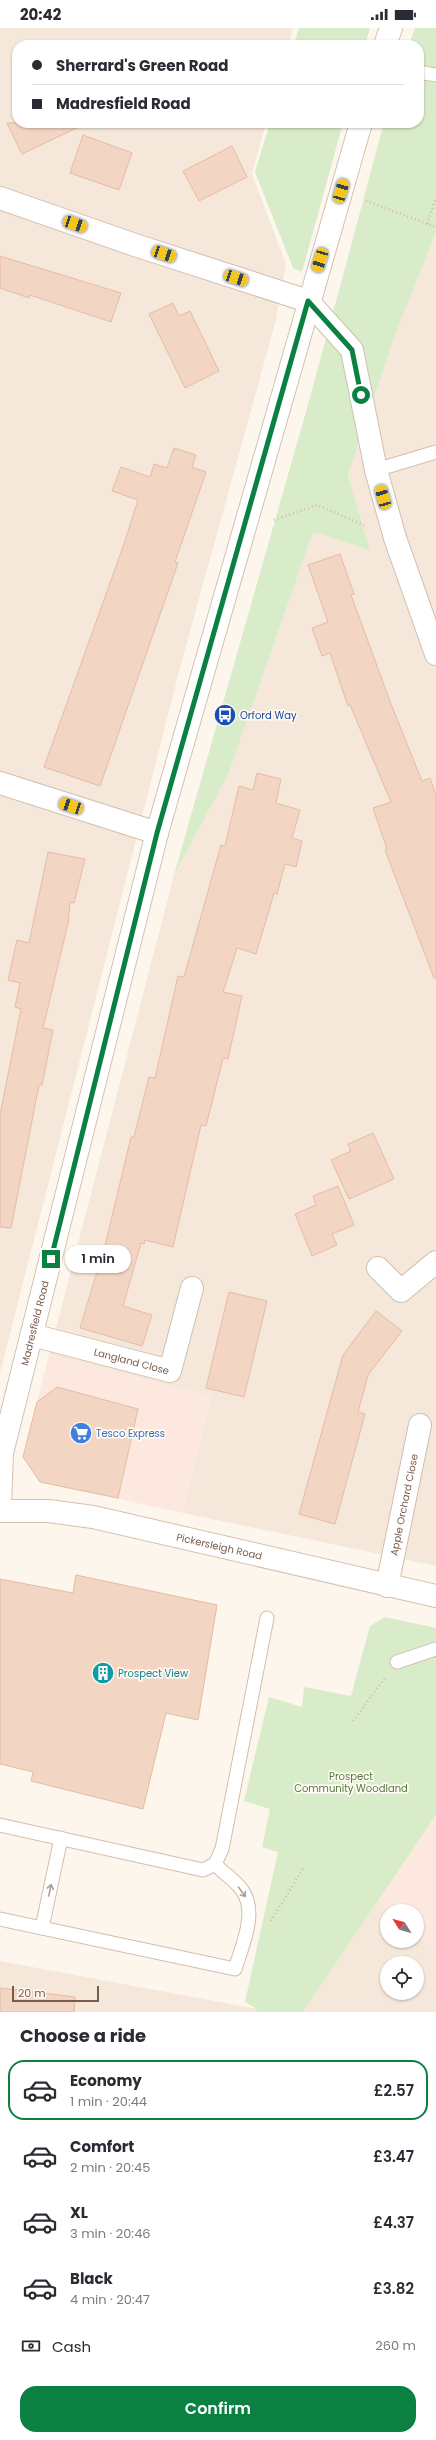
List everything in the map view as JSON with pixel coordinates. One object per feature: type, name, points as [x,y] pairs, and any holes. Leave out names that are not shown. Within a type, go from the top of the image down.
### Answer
[{"type":"street","points":[[386,40],[390,28]]},
{"type":"street","name":"Madresfield Road","points":[[0,1506],[2,1453],[157,833],[308,301],[360,128]]},
{"type":"street","points":[[0,198],[135,245],[308,301],[352,350],[376,470],[395,538],[436,654]]},
{"type":"street","points":[[0,783],[157,833]]},
{"type":"street","points":[[378,1268],[401,1291],[436,1262]]},
{"type":"street","name":"Langland Close","points":[[32,1335],[170,1371],[192,1288]]},
{"type":"street","name":"Apple Orchard Close","points":[[387,1586],[420,1425]]},
{"type":"street","name":"Pickersleigh Road","points":[[0,1511],[48,1511],[93,1517],[387,1586],[436,1596]]},
{"type":"lane","points":[[424,73],[436,75]]},
{"type":"lane","points":[[376,470],[436,452]]},
{"type":"lane","points":[[0,1825],[203,1870],[215,1864],[222,1849],[267,1618]]},
{"type":"lane","points":[[397,1662],[436,1649]]},
{"type":"lane","points":[[42,1928],[61,1838]]},
{"type":"lane","points":[[0,1920],[235,1970],[249,1916],[249,1902],[241,1889],[215,1864]]},
{"type":"path","points":[[341,191],[436,227]]},
{"type":"path","points":[[427,224],[436,198]]},
{"type":"path","points":[[243,530],[317,505],[395,538]]},
{"type":"path","points":[[354,1720],[397,1662]]},
{"type":"path","points":[[269,1926],[304,1867]]},
{"type":"shaded area","points":[[0,28],[293,28],[289,40],[12,40],[12,128],[265,128],[252,174],[286,264],[276,320],[181,664],[0,1373]]},
{"type":"shaded area","points":[[436,232],[436,1566],[183,1513],[211,1396],[49,1355],[174,875],[228,775],[313,532],[370,550],[348,475],[395,335]]},
{"type":"shaded area","points":[[49,1355],[211,1396],[183,1513],[40,1482],[23,1457]]},
{"type":"shaded area","points":[[436,1815],[436,1951],[424,1941],[424,1904],[382,1904],[378,1901]]},
{"type":"shaded area","points":[[378,1901],[382,1904],[380,1904],[380,1948],[424,1948],[424,1941],[436,1951],[436,2012],[303,2012]]},
{"type":"shaded area","points":[[0,1961],[257,2009],[256,2012],[0,2012]]},
{"type":"green space","points":[[299,28],[370,28],[366,40],[295,40]]},
{"type":"green space","points":[[415,28],[436,28],[436,232],[395,335],[348,475],[370,550],[313,532],[228,775],[174,875],[311,394],[383,128],[424,128],[424,40],[411,40]]},
{"type":"green space","points":[[268,128],[342,128],[302,272],[293,268],[255,172]]},
{"type":"green space","name":"Prospect Community Woodland","points":[[385,1617],[436,1628],[436,1815],[303,2012],[256,2012],[257,2009],[245,2002],[278,1852],[262,1847],[270,1809],[244,1801],[269,1697],[302,1707],[304,1687],[351,1696],[370,1626]]},
{"type":"building","points":[[7,123],[12,123],[12,128],[77,128],[22,154]]},
{"type":"building","points":[[83,135],[132,153],[119,190],[70,173]]},
{"type":"building","points":[[232,146],[247,177],[199,201],[183,171]]},
{"type":"building","points":[[0,256],[121,293],[111,322],[30,295],[29,298],[0,288]]},
{"type":"building","points":[[173,303],[179,316],[190,311],[219,371],[185,388],[149,314]]},
{"type":"building","points":[[174,448],[196,455],[192,467],[206,472],[175,562],[178,563],[100,786],[44,767],[124,544],[138,500],[112,491],[121,467],[150,477],[154,464],[167,468]]},
{"type":"building","points":[[340,554],[354,594],[351,595],[391,704],[422,781],[430,778],[436,795],[436,978],[434,978],[385,850],[387,849],[373,808],[391,802],[350,705],[348,706],[330,653],[322,656],[312,628],[328,622],[308,565]]},
{"type":"building","points":[[257,773],[281,779],[276,803],[300,810],[292,838],[302,841],[296,867],[285,864],[277,894],[274,893],[256,954],[237,948],[223,992],[242,996],[228,1059],[223,1058],[206,1126],[201,1125],[173,1247],[145,1240],[144,1244],[141,1243],[123,1306],[152,1315],[142,1346],[80,1328],[106,1242],[131,1137],[134,1137],[149,1077],[155,1078],[178,976],[184,977],[221,845],[225,846],[239,786],[253,790]]},
{"type":"building","points":[[48,852],[85,859],[74,903],[70,902],[68,923],[43,1028],[53,1030],[42,1085],[39,1085],[11,1228],[0,1227],[0,1115],[21,1009],[15,1007],[20,983],[8,980],[17,940],[29,943]]},
{"type":"building","points":[[373,1133],[394,1179],[349,1199],[331,1160],[351,1151],[348,1144]]},
{"type":"building","points":[[338,1186],[354,1225],[332,1234],[337,1245],[312,1256],[295,1214],[316,1205],[313,1196]]},
{"type":"building","points":[[229,1292],[267,1301],[244,1397],[206,1388]]},
{"type":"building","points":[[376,1311],[402,1331],[368,1375],[358,1412],[365,1414],[335,1524],[299,1514],[343,1355]]},
{"type":"building","name":"Tesco Express","points":[[57,1387],[138,1409],[118,1498],[40,1482],[23,1457],[37,1402]]},
{"type":"building","name":"Prospect View","points":[[76,1575],[217,1605],[198,1720],[166,1713],[143,1809],[31,1781],[33,1772],[0,1764],[0,1579],[73,1593]]},
{"type":"building","points":[[0,1988],[75,1997],[74,2012],[0,2012]]},
{"type":"place","name":"Orford Way","points":[[225,715]]},
{"type":"place","name":"Tesco Express","points":[[81,1433]]},
{"type":"place","name":"Prospect View","points":[[103,1673]]},
{"type":"route","points":[[51,1259],[157,833],[308,301],[352,350],[361,395]]}]
